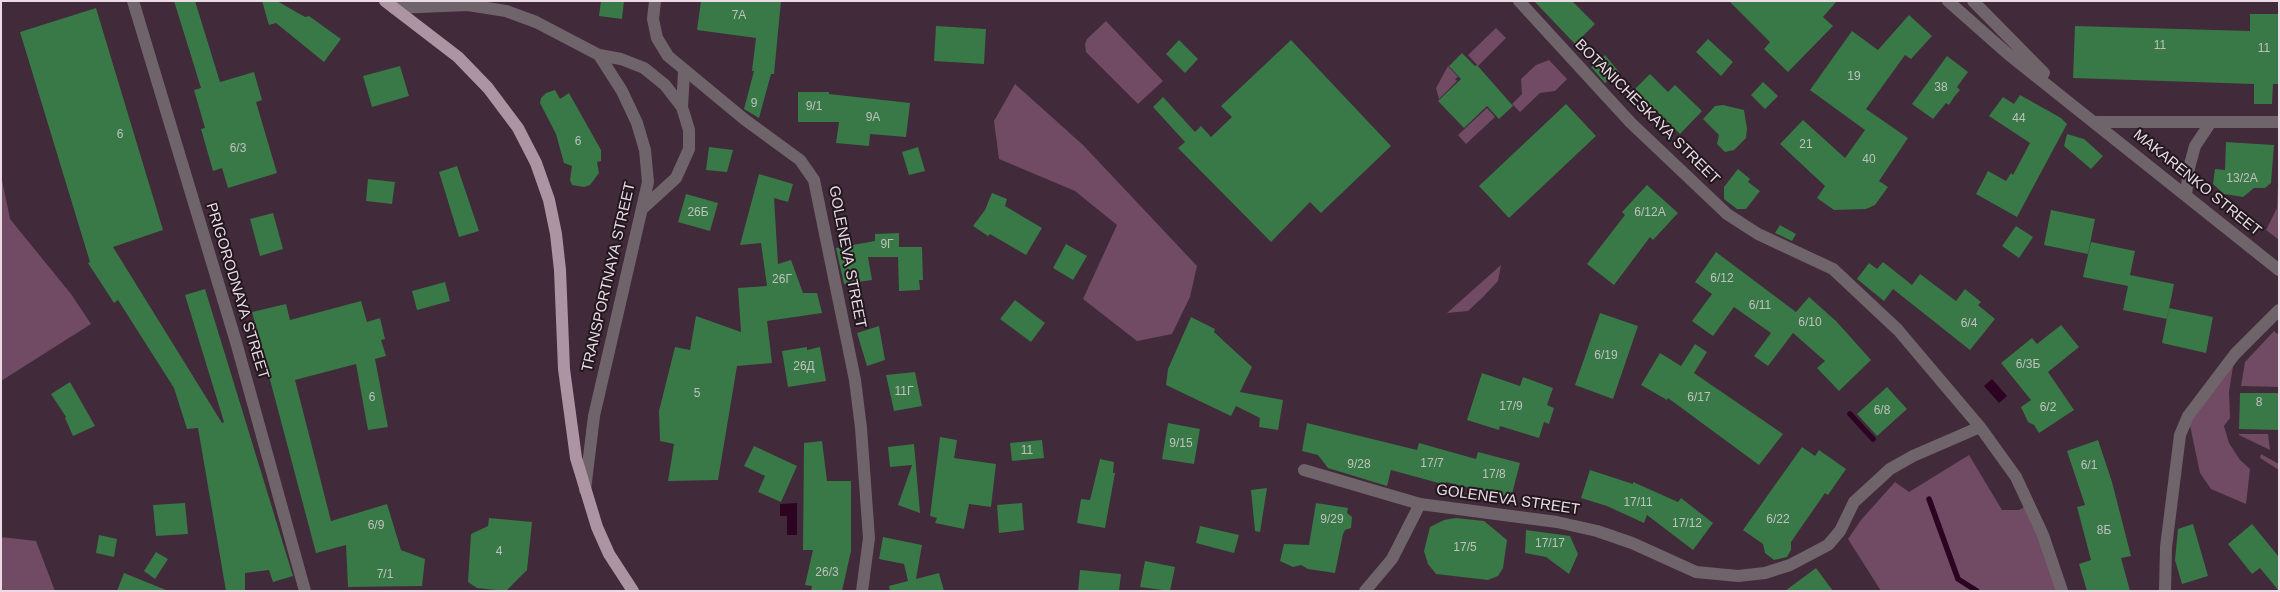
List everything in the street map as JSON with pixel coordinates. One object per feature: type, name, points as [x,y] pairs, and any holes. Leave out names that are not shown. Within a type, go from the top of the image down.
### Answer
[{"type":"main road","name":"TRANSPORTNAYA STREET","points":[[390,4],[458,58],[488,88],[518,128],[536,163],[550,200],[556,234],[560,270],[564,368],[576,458],[585,492],[609,554],[633,591]]},
{"type":"street","name":"PRIGORODNAYA STREET","points":[[133,1],[236,342],[305,591]]},
{"type":"street","name":"GOLENEVA STREET","points":[[655,1],[653,19],[657,38],[668,56],[684,72],[744,120],[800,160],[814,180],[855,380],[862,428],[869,538],[862,591]]},
{"type":"street","name":"BOTANICHESKAYA STREET","points":[[1519,1],[1631,123],[1727,214],[1758,234],[1834,269],[1898,330],[1980,427],[2016,477],[2030,504],[2062,591]]},
{"type":"street","name":"MAKARENKO STREET","points":[[1948,1],[2008,54],[2095,121],[2279,270]]},
{"type":"street","name":"MAKARENKO STREET","points":[[1973,1],[2063,92],[2095,121]]},
{"type":"street","name":"TRANSPORTNAYA STREET","points":[[390,4],[468,5],[506,11],[536,22],[598,55],[622,91],[637,122],[645,150],[648,182],[594,416],[585,492]]},
{"type":"street","points":[[598,55],[621,59],[644,68],[665,84],[682,107],[689,130],[689,148],[676,178],[642,209]]},
{"type":"street","points":[[682,107],[684,72]]},
{"type":"street","points":[[2095,121],[2100,124],[2279,122]]},
{"type":"street","points":[[2186,195],[2189,168],[2195,146],[2211,122]]},
{"type":"street","points":[[2165,591],[2167,538],[2180,435],[2188,416],[2235,354],[2279,310]]},
{"type":"street","name":"GOLENEVA STREET","points":[[1304,470],[1420,504],[1557,522],[1589,529],[1632,543],[1696,572],[1738,576],[1765,573],[1790,564],[1828,545],[1840,531],[1854,502],[1890,469],[1913,456],[1980,427]]},
{"type":"street","name":"GOLENEVA STREET","points":[[1366,591],[1392,558],[1420,504]]},
{"type":"shaded area","points":[[1106,21],[1163,81],[1138,104],[1086,52],[1085,44],[1087,39]]},
{"type":"shaded area","points":[[1496,28],[1506,38],[1478,66],[1468,55]]},
{"type":"shaded area","points":[[1549,60],[1567,79],[1555,91],[1540,93],[1520,112],[1512,104],[1522,94],[1521,79],[1536,65]]},
{"type":"shaded area","points":[[1448,66],[1458,77],[1455,79],[1457,81],[1439,99],[1436,88]]},
{"type":"shaded area","points":[[1015,84],[1083,145],[1197,266],[1190,297],[1172,334],[1137,341],[1083,299],[1117,225],[1075,191],[999,159],[994,121]]},
{"type":"shaded area","points":[[1487,108],[1495,117],[1466,144],[1458,135]]},
{"type":"shaded area","points":[[2279,165],[2279,240],[2266,230],[2277,208]]},
{"type":"shaded area","points":[[1,175],[10,219],[71,294],[91,324],[1,381]]},
{"type":"shaded area","points":[[1501,265],[1498,281],[1468,311],[1447,313]]},
{"type":"shaded area","points":[[2274,331],[2279,335],[2279,387],[2241,386],[2245,362]]},
{"type":"shaded area","points":[[2235,354],[2229,392],[2230,418],[2224,426],[2229,443],[2240,460],[2250,469],[2246,504],[2211,489],[2200,473],[2188,416]]},
{"type":"shaded area","points":[[1992,379],[2007,396],[1999,403],[1984,386]]},
{"type":"shaded area","points":[[2268,434],[2270,450],[2239,435]]},
{"type":"shaded area","points":[[2261,454],[2279,464],[2279,470],[2260,458]]},
{"type":"shaded area","points":[[1969,455],[2002,510],[2019,510],[2030,504],[2062,591],[1881,591],[1848,539],[1861,520],[1895,482],[1909,492]]},
{"type":"shaded area","points":[[797,503],[797,535],[787,535],[787,516],[780,516],[780,504]]},
{"type":"shaded area","points":[[1,537],[36,541],[55,591],[1,591]]},
{"type":"building","points":[[174,1],[195,1],[220,82],[254,72],[262,100],[256,102],[277,173],[228,188],[222,168],[213,171],[201,129],[205,128],[194,90],[201,88]]},
{"type":"building","points":[[262,1],[277,1],[305,17],[309,16],[341,39],[324,62],[276,23],[269,25]]},
{"type":"building","points":[[601,1],[624,1],[622,19],[599,16]]},
{"type":"building","points":[[701,1],[781,1],[774,74],[771,74],[759,118],[744,109],[754,71],[752,71],[756,38],[697,30]]},
{"type":"building","points":[[1534,1],[1572,1],[1595,24],[1575,44]]},
{"type":"building","points":[[1729,1],[1837,1],[1823,17],[1833,26],[1788,72],[1764,49],[1770,42]]},
{"type":"building","points":[[96,8],[163,230],[113,247],[222,423],[224,422],[185,295],[205,289],[293,576],[273,582],[269,570],[245,573],[245,591],[226,591],[198,428],[187,429],[174,388],[118,300],[114,303],[88,263],[90,262],[20,32]]},
{"type":"building","points":[[2250,14],[2279,14],[2279,84],[2273,84],[2272,104],[2254,104],[2254,84],[2073,78],[2075,26],[2250,31]]},
{"type":"building","points":[[1909,15],[1932,36],[1911,59],[1905,55],[1866,109],[1908,138],[1879,181],[1888,187],[1875,205],[1866,209],[1834,210],[1817,198],[1825,186],[1780,144],[1803,120],[1845,158],[1865,130],[1810,90],[1852,31],[1878,50]]},
{"type":"building","points":[[936,26],[986,29],[984,64],[934,61]]},
{"type":"building","points":[[1708,39],[1733,62],[1721,76],[1696,52]]},
{"type":"building","points":[[1179,40],[1198,59],[1185,73],[1166,54]]},
{"type":"building","points":[[1291,40],[1391,146],[1321,213],[1310,202],[1271,242],[1178,148],[1185,142],[1153,107],[1163,97],[1195,132],[1201,126],[1211,137],[1232,117],[1221,106]]},
{"type":"building","points":[[1462,53],[1475,66],[1477,65],[1513,106],[1499,119],[1487,106],[1464,128],[1438,101],[1461,79],[1449,66]]},
{"type":"building","points":[[1605,55],[1619,72],[1605,83],[1591,67]]},
{"type":"building","points":[[1947,56],[1968,72],[1957,87],[1960,90],[1949,105],[1946,103],[1933,119],[1912,104]]},
{"type":"building","points":[[400,66],[409,96],[372,107],[363,76]]},
{"type":"building","points":[[1650,74],[1668,92],[1675,85],[1702,111],[1680,134],[1649,104],[1645,108],[1630,94]]},
{"type":"building","points":[[1763,82],[1778,96],[1765,109],[1751,95]]},
{"type":"building","points":[[555,90],[560,99],[569,93],[601,150],[601,161],[597,162],[599,173],[590,185],[584,187],[572,185],[570,180],[572,166],[564,163],[556,134],[540,103],[541,98],[546,93]]},
{"type":"building","points":[[798,92],[829,92],[829,94],[910,103],[906,137],[870,134],[869,146],[836,143],[839,122],[798,122]]},
{"type":"building","points":[[2020,95],[2061,118],[2067,124],[2017,217],[1976,194],[1988,171],[2006,181],[2011,173],[2013,175],[2030,143],[1989,116],[2003,97],[2014,104]]},
{"type":"building","points":[[1566,104],[1596,136],[1509,218],[1479,186]]},
{"type":"building","points":[[1723,105],[1744,110],[1747,129],[1746,138],[1734,150],[1725,152],[1717,144],[1719,135],[1703,119],[1715,106]]},
{"type":"building","points":[[2067,134],[2084,139],[2103,156],[2091,169],[2064,146]]},
{"type":"building","points":[[2226,142],[2274,145],[2271,183],[2265,188],[2254,188],[2243,197],[2224,194],[2213,184],[2215,169],[2225,170]]},
{"type":"building","points":[[709,147],[733,150],[727,172],[706,170]]},
{"type":"building","points":[[918,147],[925,171],[909,175],[902,152]]},
{"type":"building","points":[[457,166],[479,231],[459,237],[439,172]]},
{"type":"building","points":[[1738,169],[1750,179],[1748,182],[1760,191],[1746,209],[1737,209],[1724,199],[1724,187]]},
{"type":"building","points":[[759,174],[793,184],[788,202],[774,198],[778,264],[791,260],[803,293],[817,293],[822,313],[767,321],[772,363],[737,366],[718,480],[668,481],[674,444],[660,441],[659,411],[675,347],[690,350],[696,316],[741,332],[738,288],[767,286],[761,243],[740,245]]},
{"type":"building","points":[[368,179],[395,182],[392,204],[366,201]]},
{"type":"building","points":[[1647,185],[1678,213],[1653,240],[1650,237],[1614,285],[1587,264],[1625,215],[1622,212]]},
{"type":"building","points":[[992,193],[1007,199],[1005,206],[1042,228],[1026,255],[990,234],[988,236],[973,226],[985,210]]},
{"type":"building","points":[[686,194],[718,203],[710,231],[678,222]]},
{"type":"building","points":[[2051,210],[2095,219],[2088,254],[2044,245]]},
{"type":"building","points":[[273,213],[283,249],[260,256],[250,219]]},
{"type":"building","points":[[1780,225],[1796,234],[1792,241],[1775,233]]},
{"type":"building","points":[[2016,226],[2033,237],[2019,258],[2002,246]]},
{"type":"building","points":[[899,233],[899,247],[922,247],[923,280],[919,280],[920,290],[899,291],[898,257],[868,257],[872,280],[844,284],[836,248],[875,241],[875,234]]},
{"type":"building","points":[[2091,242],[2135,251],[2130,275],[2174,284],[2167,319],[2123,310],[2128,286],[2083,277]]},
{"type":"building","points":[[1066,244],[1087,256],[1073,280],[1053,268]]},
{"type":"building","points":[[1716,252],[1796,312],[1809,297],[1836,321],[1871,360],[1839,391],[1817,368],[1825,361],[1793,333],[1768,366],[1754,356],[1771,333],[1734,307],[1713,336],[1692,321],[1712,294],[1695,282]]},
{"type":"building","points":[[1883,262],[1912,285],[1920,274],[1956,301],[1965,289],[1981,302],[1978,305],[1995,319],[1970,350],[1893,289],[1884,301],[1857,279],[1869,263],[1877,269]]},
{"type":"building","points":[[445,282],[450,301],[417,310],[412,291]]},
{"type":"building","points":[[1015,300],[1045,323],[1031,342],[1000,319]]},
{"type":"building","points":[[361,301],[367,322],[380,318],[385,339],[381,340],[386,356],[375,359],[388,427],[368,430],[356,364],[295,380],[331,521],[387,504],[401,550],[425,559],[422,586],[348,587],[346,545],[316,553],[252,312],[286,304],[290,320]]},
{"type":"building","points":[[2169,308],[2213,317],[2206,353],[2162,343]]},
{"type":"building","points":[[1600,313],[1638,326],[1613,399],[1575,385]]},
{"type":"building","points":[[1191,317],[1215,329],[1214,332],[1252,367],[1240,392],[1283,400],[1278,430],[1259,427],[1260,418],[1236,406],[1231,416],[1166,385],[1168,369]]},
{"type":"building","points":[[2061,325],[2079,347],[2048,372],[2074,410],[2039,433],[2034,425],[2028,422],[2021,407],[2031,400],[2001,363],[2032,338],[2037,344]]},
{"type":"building","points":[[879,326],[885,360],[867,366],[857,333]]},
{"type":"building","points":[[1695,344],[1707,352],[1694,373],[1783,434],[1759,465],[1668,398],[1667,400],[1641,385],[1660,353],[1681,366]]},
{"type":"building","points":[[807,347],[807,350],[820,347],[826,381],[788,387],[782,351]]},
{"type":"building","points":[[915,372],[922,406],[894,411],[886,375]]},
{"type":"building","points":[[1482,373],[1520,386],[1523,377],[1553,388],[1547,405],[1554,408],[1549,424],[1544,422],[1539,438],[1500,426],[1499,430],[1467,420]]},
{"type":"building","points":[[70,382],[95,426],[73,436],[66,417],[51,394]]},
{"type":"building","points":[[1887,387],[1907,409],[1877,436],[1857,414]]},
{"type":"building","points":[[2240,393],[2279,393],[2279,430],[2239,429]]},
{"type":"building","points":[[1168,423],[1200,429],[1194,464],[1162,459]]},
{"type":"building","points":[[1307,423],[1417,450],[1419,443],[1476,459],[1478,452],[1520,463],[1511,498],[1446,482],[1446,485],[1391,470],[1387,486],[1328,468],[1318,455],[1302,451]]},
{"type":"building","points":[[940,437],[957,440],[954,458],[996,464],[991,507],[969,504],[964,529],[935,523],[937,518],[930,516]]},
{"type":"building","points":[[1042,440],[1044,458],[1012,461],[1010,443]]},
{"type":"building","points":[[2098,440],[2112,482],[2131,556],[2121,558],[2130,591],[2087,591],[2079,564],[2091,560],[2077,507],[2085,505],[2067,451]]},
{"type":"building","points":[[822,441],[827,481],[851,481],[851,551],[842,591],[811,591],[812,586],[805,585],[813,550],[803,550],[804,443]]},
{"type":"building","points":[[914,444],[920,513],[898,505],[912,465],[890,467],[888,447]]},
{"type":"building","points":[[754,446],[797,466],[781,502],[758,492],[765,476],[744,466]]},
{"type":"building","points":[[1802,447],[1815,456],[1819,450],[1846,469],[1828,495],[1825,493],[1791,542],[1791,550],[1787,557],[1774,560],[1765,553],[1763,544],[1743,530]]},
{"type":"building","points":[[1100,459],[1114,462],[1113,473],[1115,473],[1105,528],[1077,523],[1081,499],[1090,500]]},
{"type":"building","points":[[1590,470],[1633,484],[1633,482],[1678,502],[1681,498],[1713,523],[1693,550],[1647,515],[1644,523],[1607,506],[1581,498]]},
{"type":"building","points":[[1267,488],[1260,532],[1255,531],[1251,490]]},
{"type":"building","points":[[185,503],[188,534],[156,536],[153,505]]},
{"type":"building","points":[[1022,503],[1024,530],[999,533],[997,505]]},
{"type":"building","points":[[1316,503],[1348,508],[1347,513],[1352,517],[1351,528],[1345,530],[1343,534],[1335,573],[1308,569],[1301,565],[1293,567],[1280,561],[1284,544],[1309,545]]},
{"type":"building","points":[[489,518],[532,522],[527,570],[506,591],[477,588],[468,582],[471,534],[488,526]]},
{"type":"building","points":[[1456,518],[1484,521],[1507,540],[1503,568],[1498,576],[1488,580],[1436,574],[1428,564],[1424,551],[1430,527],[1444,520]]},
{"type":"building","points":[[2193,524],[2208,576],[2182,584],[2175,560],[2178,529]]},
{"type":"building","points":[[2252,524],[2279,557],[2279,591],[2260,568],[2252,574],[2228,544]]},
{"type":"building","points":[[1200,526],[1239,535],[1234,553],[1196,543]]},
{"type":"building","points":[[1526,530],[1570,536],[1578,554],[1569,574],[1546,557],[1525,553]]},
{"type":"building","points":[[99,535],[117,539],[114,557],[96,553]]},
{"type":"building","points":[[883,537],[922,545],[916,579],[939,573],[944,591],[890,591],[889,586],[908,581],[904,564],[879,559]]},
{"type":"building","points":[[156,552],[168,559],[155,579],[144,571]]},
{"type":"building","points":[[1145,561],[1175,567],[1170,591],[1140,587]]},
{"type":"building","points":[[1816,568],[1833,591],[1785,591]]},
{"type":"building","points":[[1080,570],[1121,574],[1119,591],[1078,591]]},
{"type":"building","points":[[124,573],[166,590],[166,591],[117,591]]},
{"type":"waterway","points":[[1850,414],[1873,439]]},
{"type":"waterway","points":[[1929,499],[1958,579],[1977,591]]}]
